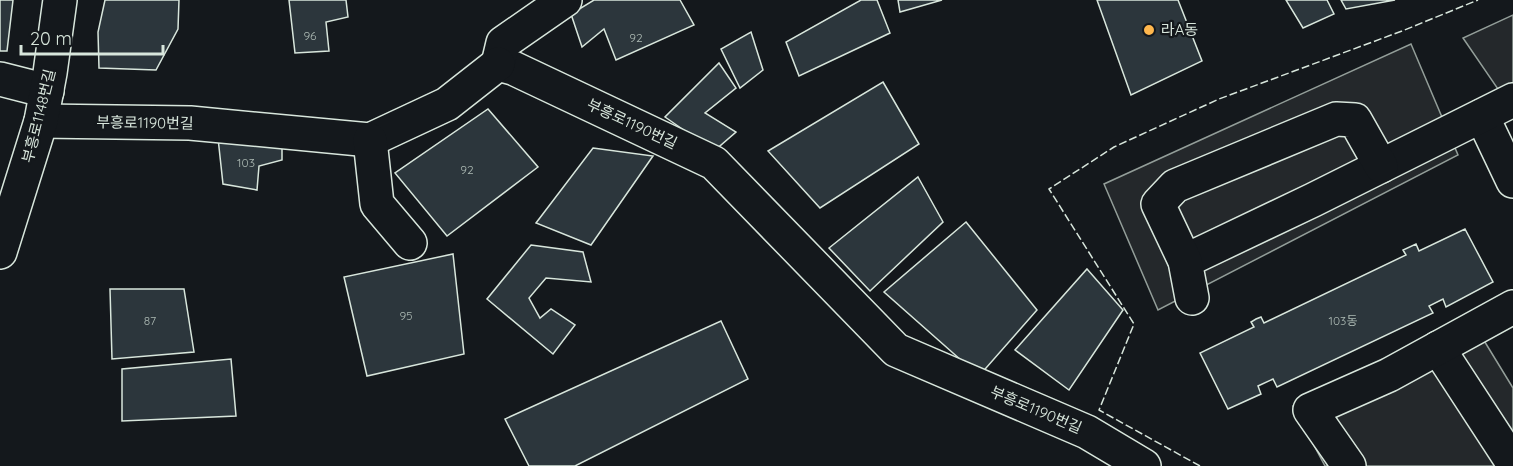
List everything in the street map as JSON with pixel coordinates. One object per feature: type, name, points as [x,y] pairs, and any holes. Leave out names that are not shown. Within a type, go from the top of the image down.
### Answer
[{"type":"street","name":"부흥로1148번길","points":[[0,252],[9,194],[44,106],[60,0]]},
{"type":"street","points":[[410,243],[377,204],[370,140],[447,104],[498,64],[503,43],[565,0]]},
{"type":"street","name":"부흥로1190번길","points":[[498,64],[513,68],[714,163],[896,351],[1087,432],[1144,466]]},
{"type":"street","name":"부흥로1190번길","points":[[0,79],[44,106],[370,140]]},
{"type":"street","points":[[1185,261],[1513,100]]},
{"type":"street","points":[[1482,116],[1513,180]]},
{"type":"street","points":[[1192,298],[1185,261],[1158,204],[1175,186],[1336,119],[1355,120],[1381,166]]},
{"type":"street","points":[[1349,466],[1310,410],[1389,375],[1513,307]]},
{"type":"street","points":[[1438,348],[1513,463]]},
{"type":"shaded area","points":[[1513,15],[1513,111],[1463,38]]},
{"type":"shaded area","points":[[1411,44],[1458,155],[1158,310],[1104,184]]},
{"type":"shaded area","points":[[1469,316],[1513,388],[1513,466],[1325,466],[1293,406]]},
{"type":"building","points":[[0,0],[13,0],[7,51],[0,51]]},
{"type":"building","points":[[105,0],[179,0],[178,29],[156,70],[99,68],[98,32]]},
{"type":"building","points":[[289,0],[346,0],[348,17],[326,22],[329,51],[295,53]]},
{"type":"building","points":[[594,0],[680,0],[694,25],[616,60],[604,29],[582,47],[571,14]]},
{"type":"building","points":[[861,0],[877,0],[890,33],[799,76],[786,42]]},
{"type":"building","points":[[898,0],[942,0],[900,12]]},
{"type":"building","name":"라A동","points":[[1097,0],[1178,0],[1202,61],[1131,95]]},
{"type":"building","points":[[1286,0],[1327,0],[1334,14],[1303,28]]},
{"type":"building","points":[[1341,0],[1395,0],[1346,9]]},
{"type":"building","points":[[751,32],[763,70],[740,88],[721,49]]},
{"type":"building","points":[[719,63],[736,88],[705,113],[736,132],[714,151],[665,117]]},
{"type":"building","points":[[883,82],[919,144],[820,208],[768,151]]},
{"type":"building","points":[[488,109],[538,167],[447,236],[395,173]]},
{"type":"building","points":[[218,138],[282,139],[282,160],[259,166],[257,190],[223,184]]},
{"type":"building","points":[[593,148],[653,156],[591,245],[536,223]]},
{"type":"building","points":[[918,177],[943,222],[870,291],[829,248]]},
{"type":"building","points":[[966,222],[1037,310],[979,376],[884,292]]},
{"type":"building","points":[[1465,229],[1493,282],[1446,307],[1443,299],[1429,306],[1433,313],[1277,387],[1273,379],[1258,386],[1261,394],[1228,409],[1200,353],[1254,327],[1251,322],[1256,319],[1261,317],[1264,323],[1406,255],[1403,250],[1416,244],[1419,251]]},
{"type":"building","points":[[531,245],[583,252],[591,282],[546,278],[529,298],[540,318],[551,309],[575,325],[553,354],[487,299]]},
{"type":"building","points":[[453,254],[464,354],[367,376],[344,277]]},
{"type":"building","points":[[1087,269],[1123,310],[1069,390],[1015,350]]},
{"type":"building","points":[[110,289],[184,289],[194,352],[112,359]]},
{"type":"building","points":[[721,321],[748,379],[575,466],[529,466],[505,419]]},
{"type":"building","points":[[231,359],[236,416],[122,421],[122,369]]},
{"type":"fence","points":[[1200,466],[1099,410],[1134,324],[1049,189],[1114,147],[1219,99],[1402,31],[1478,0]]},
{"type":"place","name":"라A동","points":[[1149,30]]}]
